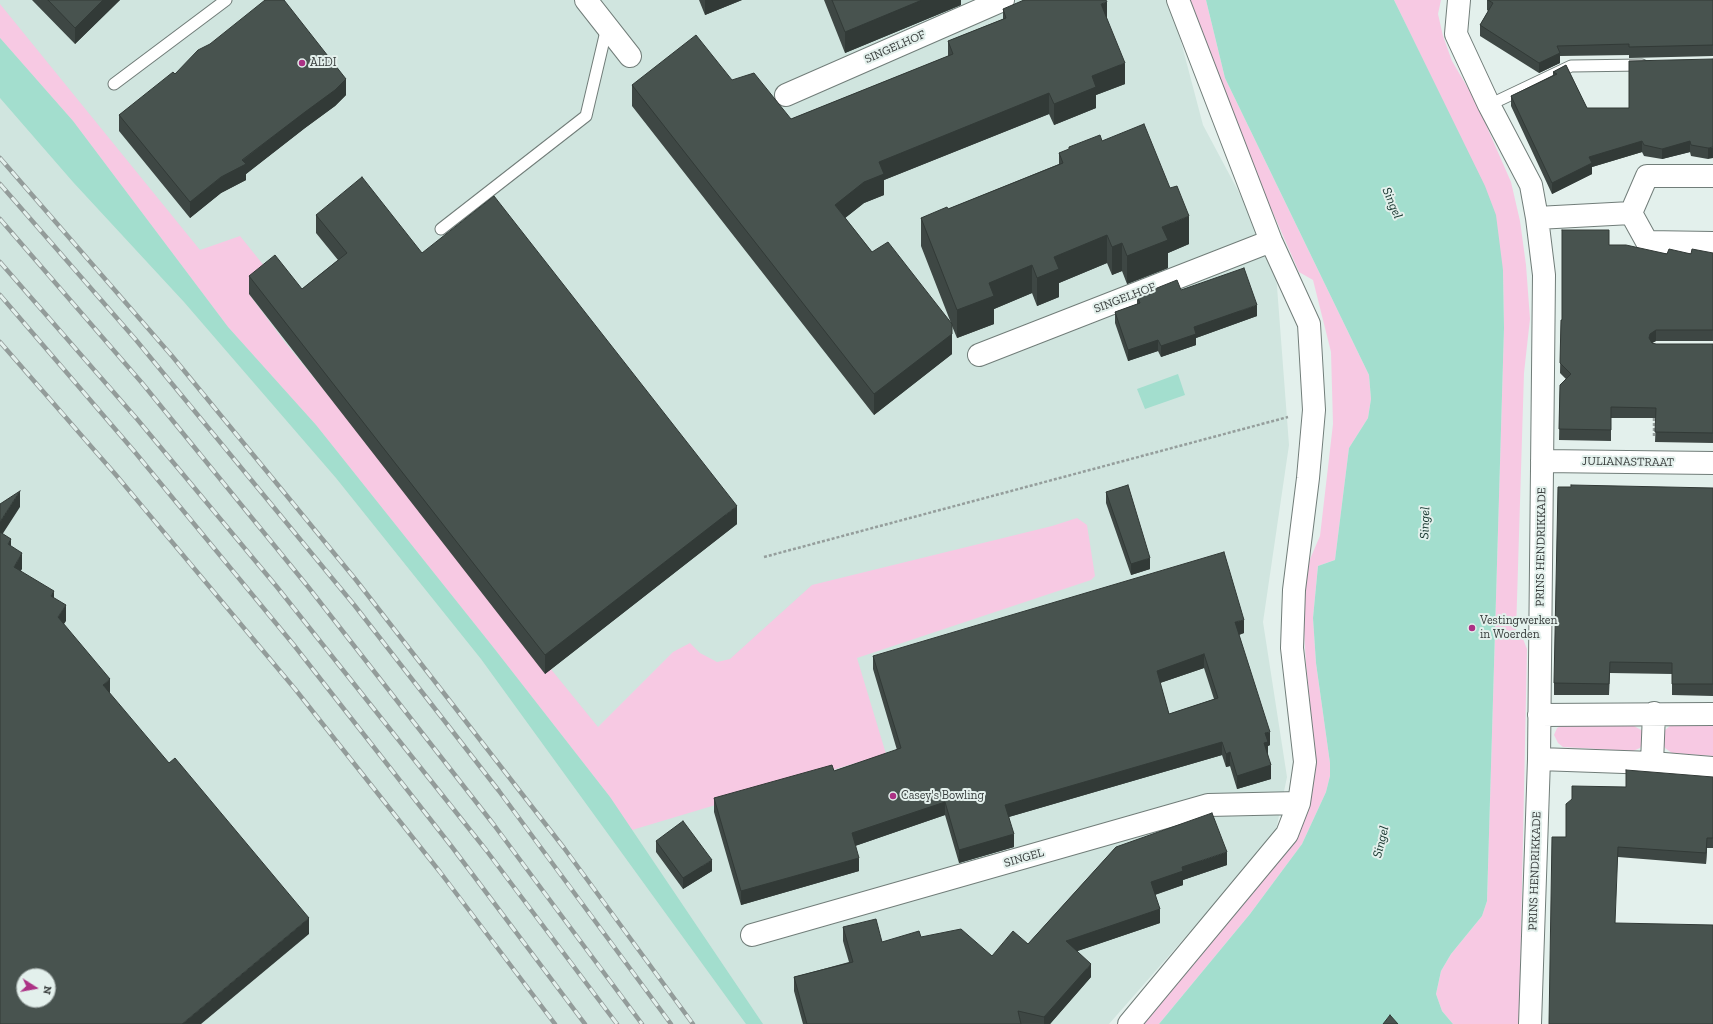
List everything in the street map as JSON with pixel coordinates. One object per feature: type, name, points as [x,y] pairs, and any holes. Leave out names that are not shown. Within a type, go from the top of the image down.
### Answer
[{"type":"street","points":[[586,0],[630,56]]},
{"type":"street","name":"SINGELHOF","points":[[786,95],[1003,0]]},
{"type":"street","points":[[1128,1024],[1286,834],[1299,803],[1305,762],[1292,648],[1294,590],[1308,478],[1314,410],[1309,324],[1271,242],[1178,0]]},
{"type":"street","name":"PRINS HENDRIKKADE","points":[[1460,0],[1456,34],[1489,106],[1531,185],[1537,218],[1544,275],[1539,715],[1530,1024]]},
{"type":"street","points":[[1631,213],[1647,176],[1713,176]]},
{"type":"street","points":[[1537,218],[1631,213]]},
{"type":"street","points":[[1631,213],[1647,242],[1713,243]]},
{"type":"street","name":"SINGELHOF","points":[[980,355],[1271,242]]},
{"type":"street","name":"JULIANASTRAAT","points":[[1542,460],[1713,463]]},
{"type":"street","points":[[1652,762],[1654,713]]},
{"type":"street","points":[[1539,715],[1654,713],[1713,714]]},
{"type":"street","points":[[1538,759],[1652,762],[1713,768]]},
{"type":"street","name":"SINGEL","points":[[752,935],[1208,805],[1299,803]]},
{"type":"lane","points":[[114,84],[226,0]]},
{"type":"lane","points":[[441,229],[586,116],[607,27]]},
{"type":"lane","points":[[1489,106],[1570,66],[1650,64]]},
{"type":"path","points":[[1653,462],[1654,409]]},
{"type":"path","points":[[764,557],[1314,410]]},
{"type":"shaded area","points":[[0,0],[1170,0],[1203,125],[1275,260],[1289,445],[1263,622],[1287,777],[1275,835],[1109,1024],[0,1024]]},
{"type":"shaded area","points":[[1187,0],[1206,0],[1225,78],[1369,375],[1371,399],[1368,418],[1349,448],[1335,560],[1318,566],[1313,618],[1316,663],[1330,763],[1330,776],[1326,792],[1302,844],[1250,914],[1159,1024],[1140,1024],[1308,809],[1316,761],[1306,664],[1303,613],[1307,566],[1320,536],[1333,424],[1331,352],[1313,280],[1299,272],[1215,81]]},
{"type":"shaded area","points":[[1394,0],[1441,0],[1438,14],[1443,36],[1452,61],[1476,102],[1511,182],[1520,221],[1526,265],[1530,319],[1524,373],[1516,632],[1523,639],[1527,649],[1519,1024],[1453,1024],[1442,1011],[1436,994],[1441,971],[1451,954],[1482,916],[1487,901],[1504,328],[1503,270],[1460,137]]},
{"type":"shaded area","points":[[0,4],[200,250],[240,236],[265,267],[249,294],[284,341],[598,727],[673,652],[690,643],[700,653],[717,662],[730,659],[812,585],[1052,526],[1077,518],[1087,525],[1095,576],[1091,580],[857,658],[886,754],[632,830],[610,797],[493,647],[316,425],[228,327],[73,121],[0,38]]},
{"type":"shaded area","points":[[1565,724],[1634,726],[1643,731],[1645,740],[1640,748],[1633,751],[1563,747],[1558,743],[1554,735],[1557,728]]},
{"type":"shaded area","points":[[1671,725],[1713,726],[1713,756],[1672,753],[1665,748],[1662,740],[1664,731]]},
{"type":"water","name":"Singel","points":[[1206,0],[1394,0],[1485,186],[1496,215],[1503,270],[1504,328],[1487,901],[1482,916],[1451,954],[1441,971],[1436,994],[1442,1011],[1453,1024],[1159,1024],[1250,914],[1302,844],[1326,792],[1330,776],[1330,763],[1316,663],[1313,618],[1318,566],[1335,560],[1349,448],[1368,418],[1371,399],[1369,375],[1225,78]]},
{"type":"water","points":[[0,38],[73,121],[228,327],[316,425],[493,647],[610,797],[763,1024],[746,1024],[481,659],[336,478],[184,302],[73,182],[0,98]]},
{"type":"water","points":[[1178,374],[1185,395],[1145,409],[1137,389]]},
{"type":"building","points":[[48,0],[103,0],[75,28]]},
{"type":"building","points":[[265,0],[284,0],[346,79],[335,90],[242,160],[246,164],[221,177],[190,202],[119,115],[173,72],[175,74],[198,50],[210,44]]},
{"type":"building","points":[[832,0],[922,0],[845,32]]},
{"type":"building","points":[[1024,0],[1106,0],[1107,2],[1101,4],[1125,63],[1092,76],[1096,87],[1054,104],[1049,93],[879,162],[884,174],[864,182],[835,205],[872,252],[888,242],[952,324],[952,334],[874,394],[632,85],[696,35],[732,80],[754,73],[791,119],[953,54],[948,41],[1006,18],[1003,9]]},
{"type":"building","points":[[1488,0],[1713,0],[1713,45],[1629,47],[1629,44],[1557,46],[1560,53],[1539,63],[1480,25],[1493,3]]},
{"type":"building","points":[[1713,59],[1713,147],[1708,148],[1691,145],[1690,141],[1662,149],[1644,145],[1642,141],[1589,157],[1592,163],[1552,183],[1511,96],[1557,74],[1553,72],[1566,65],[1587,108],[1629,108],[1629,61]]},
{"type":"building","points":[[1144,124],[1170,188],[1177,186],[1189,216],[1162,227],[1168,240],[1127,256],[1122,243],[1112,247],[1107,235],[1054,257],[1059,269],[1037,278],[1032,265],[989,283],[994,296],[957,310],[921,218],[947,207],[948,209],[1063,163],[1059,153],[1069,149],[1069,147],[1100,135],[1102,141]]},
{"type":"building","points":[[362,177],[422,253],[494,196],[737,506],[545,655],[249,276],[275,255],[302,289],[347,253],[316,215]]},
{"type":"building","points":[[1562,230],[1609,230],[1609,245],[1626,245],[1667,254],[1669,249],[1691,254],[1692,249],[1713,253],[1713,330],[1656,330],[1650,334],[1649,338],[1652,343],[1656,344],[1713,344],[1713,433],[1655,432],[1656,408],[1611,407],[1611,430],[1559,429],[1560,385],[1571,374],[1560,363],[1562,320]]},
{"type":"building","points":[[1244,268],[1257,305],[1194,327],[1196,334],[1161,346],[1158,340],[1128,350],[1115,312],[1140,303],[1137,296],[1177,280],[1181,290]]},
{"type":"building","points":[[1128,485],[1150,558],[1131,564],[1106,492]]},
{"type":"building","points":[[1571,485],[1713,488],[1713,684],[1672,684],[1672,663],[1610,662],[1609,684],[1554,683],[1558,487],[1571,487]]},
{"type":"building","points":[[20,491],[0,522],[0,504]]},
{"type":"building","points":[[0,532],[11,539],[8,544],[22,553],[14,567],[54,591],[51,596],[66,605],[58,617],[110,679],[103,685],[169,763],[175,758],[309,918],[182,1024],[0,1024]]},
{"type":"building","points":[[1224,552],[1244,620],[1235,622],[1270,732],[1265,733],[1268,742],[1264,743],[1271,765],[1237,776],[1230,752],[1226,754],[1222,742],[1005,805],[1014,834],[959,850],[945,802],[852,833],[859,858],[741,891],[714,798],[832,765],[834,771],[901,748],[873,656]],"holes":[[[1204,654],[1218,698],[1169,714],[1157,671]]]},
{"type":"building","points":[[1626,770],[1713,777],[1713,838],[1707,838],[1706,853],[1618,847],[1615,923],[1713,925],[1713,1024],[1549,1024],[1552,837],[1566,837],[1566,804],[1572,799],[1572,786],[1626,787]]},
{"type":"building","points":[[1212,813],[1227,852],[1182,867],[1183,871],[1151,882],[1160,909],[1066,941],[1091,964],[1044,1017],[1018,1011],[1021,1024],[807,1024],[794,977],[853,962],[843,927],[876,919],[882,942],[919,931],[921,937],[961,929],[992,956],[1013,931],[1028,944],[1116,847]]},
{"type":"building","points":[[683,821],[712,860],[683,878],[656,841]]},
{"type":"building","points":[[1390,1015],[1398,1024],[1383,1024]]},
{"type":"railway","points":[[0,158],[172,356],[356,580],[564,848],[693,1024]]},
{"type":"railway","points":[[0,184],[136,340],[355,606],[499,791],[671,1024]]},
{"type":"railway","points":[[0,219],[142,383],[309,588],[494,825],[642,1024]]},
{"type":"railway","points":[[0,262],[137,419],[277,587],[486,850],[617,1024]]},
{"type":"railway","points":[[0,295],[134,451],[293,644],[452,847],[585,1024]]},
{"type":"railway","points":[[0,342],[116,475],[295,689],[440,872],[555,1024]]},
{"type":"place","name":"ALDI","points":[[302,63]]},
{"type":"place","name":"Vestingwerken in Woerden","points":[[1472,628]]},
{"type":"place","name":"Casey's Bowling","points":[[893,796]]}]
